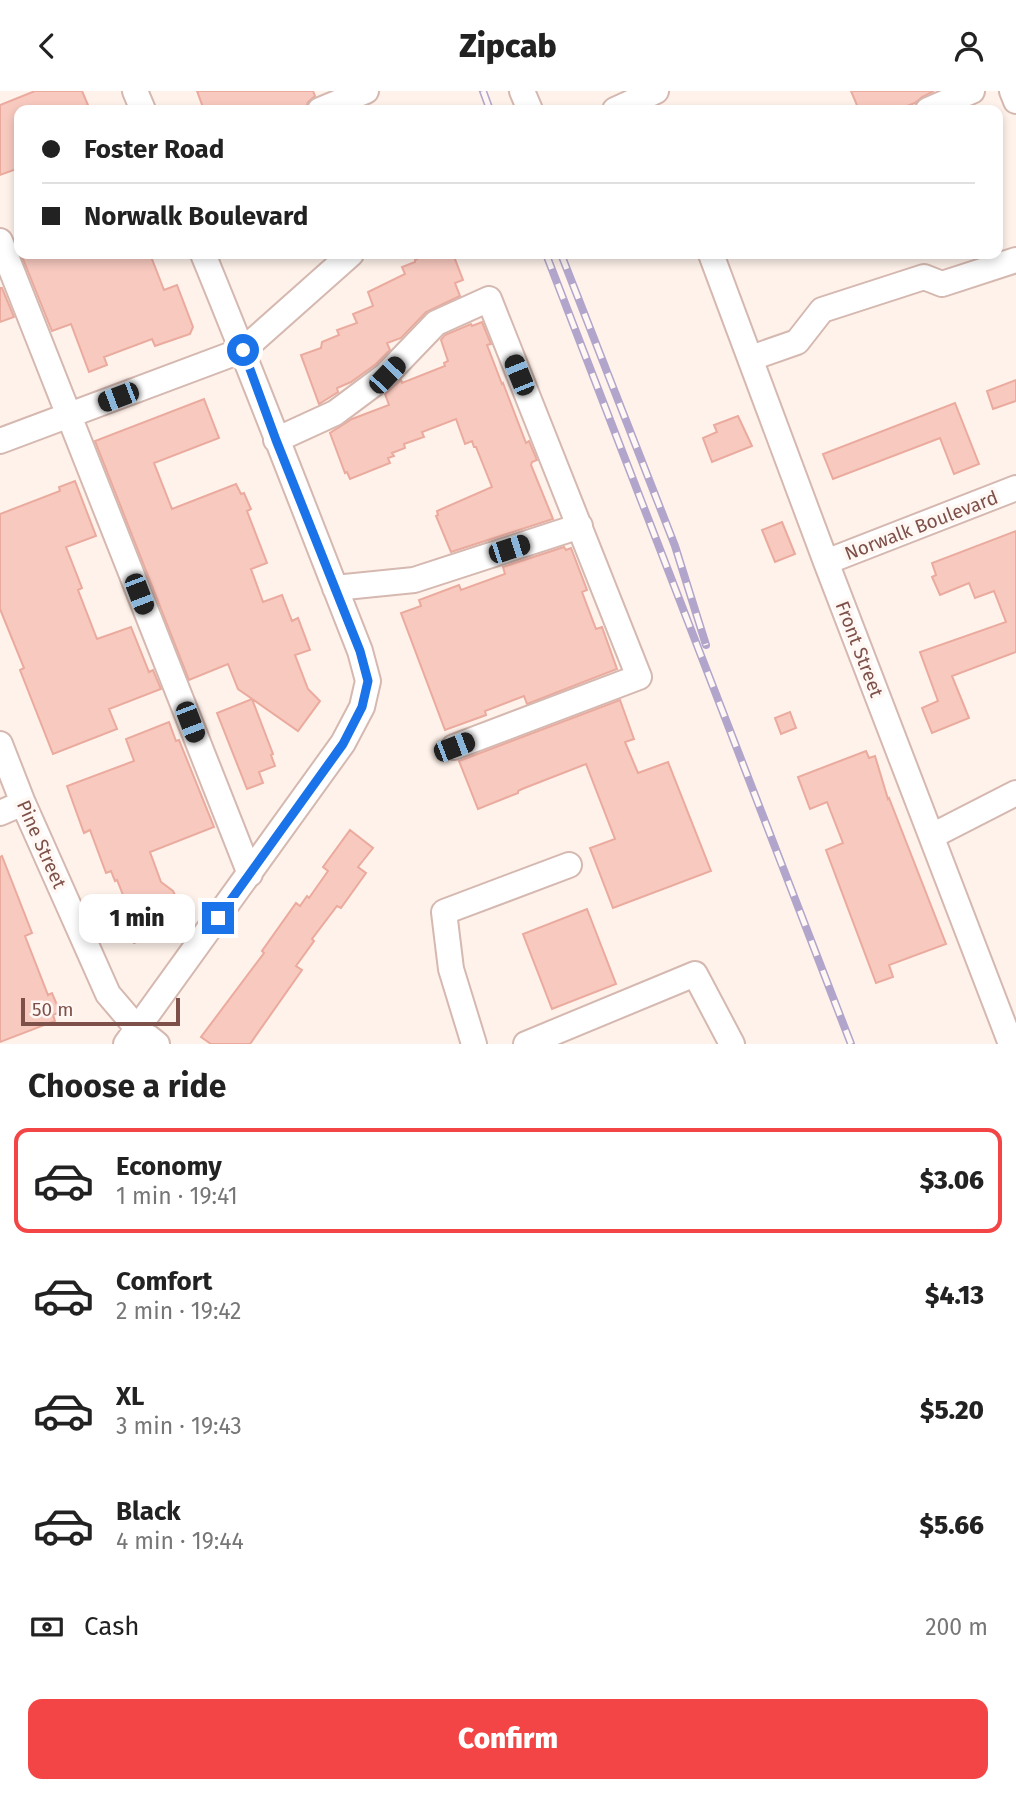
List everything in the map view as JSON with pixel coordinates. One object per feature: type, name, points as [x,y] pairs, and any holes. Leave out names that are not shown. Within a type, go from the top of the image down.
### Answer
[{"type":"street","points":[[332,105],[366,91]]},
{"type":"street","points":[[940,105],[972,91]]},
{"type":"street","points":[[1012,91],[1016,101]]},
{"type":"street","points":[[629,105],[653,96]]},
{"type":"street","points":[[0,241],[250,874]]},
{"type":"street","points":[[131,1036],[343,744],[362,707],[368,681],[360,651],[205,259]]},
{"type":"street","points":[[0,441],[243,350],[345,259]]},
{"type":"street","name":"Front Street","points":[[713,259],[1011,1044]]},
{"type":"street","points":[[751,358],[797,342],[822,310],[924,277],[942,284],[1016,260]]},
{"type":"street","points":[[276,440],[335,413],[387,375],[436,323],[489,299],[639,677],[454,747]]},
{"type":"street","name":"Norwalk Boulevard","points":[[826,562],[1016,488]]},
{"type":"street","points":[[335,587],[414,580],[580,526]]},
{"type":"street","name":"Pine Street","points":[[0,744],[11,808],[108,994],[131,1036],[157,1044]]},
{"type":"street","points":[[932,836],[1016,793]]},
{"type":"street","points":[[474,1044],[451,969],[444,912],[569,865]]},
{"type":"street","points":[[526,1044],[695,974],[732,1044]]},
{"type":"building","points":[[35,91],[82,91],[88,105],[14,105],[14,170],[0,175],[0,105]]},
{"type":"building","points":[[197,91],[313,91],[315,96],[307,105],[202,105]]},
{"type":"building","points":[[851,91],[934,91],[910,105],[857,105]]},
{"type":"building","points":[[23,259],[152,259],[164,290],[177,285],[193,327],[190,334],[155,346],[152,339],[104,357],[107,365],[89,372],[71,324],[52,331]]},
{"type":"building","points":[[455,259],[463,280],[455,283],[460,296],[426,312],[401,338],[387,343],[390,350],[376,364],[351,382],[337,388],[338,392],[319,404],[301,355],[321,348],[322,342],[339,335],[337,330],[357,323],[353,314],[373,306],[368,292],[405,274],[402,267],[415,260]]},
{"type":"building","points":[[0,288],[14,317],[0,322]]},
{"type":"building","points":[[482,322],[491,344],[487,345],[502,384],[526,443],[529,441],[537,460],[531,465],[553,519],[451,552],[436,516],[437,511],[492,487],[476,447],[472,441],[465,444],[456,419],[422,432],[424,437],[404,444],[405,448],[392,453],[394,456],[388,458],[390,463],[350,479],[347,472],[345,473],[330,433],[352,419],[389,405],[385,394],[401,380],[402,383],[445,366],[444,363],[448,361],[441,340],[445,335]]},
{"type":"building","points":[[1016,380],[1016,401],[993,409],[987,391]]},
{"type":"building","points":[[204,399],[219,438],[154,463],[172,509],[236,484],[241,494],[244,493],[251,509],[247,511],[267,563],[251,569],[263,602],[282,595],[292,621],[298,618],[310,650],[295,655],[308,689],[320,701],[298,731],[238,689],[228,664],[189,680],[95,441]]},
{"type":"building","points":[[955,403],[979,464],[954,474],[940,438],[833,479],[823,454]]},
{"type":"building","points":[[738,416],[752,446],[712,462],[703,438],[717,432],[714,425]]},
{"type":"building","points":[[75,481],[96,536],[66,547],[82,588],[78,590],[97,639],[131,627],[149,672],[153,670],[161,689],[109,709],[117,729],[53,754],[20,670],[24,668],[0,609],[0,514],[60,491],[59,487]]},
{"type":"building","points":[[782,522],[795,554],[775,562],[762,530]]},
{"type":"building","points":[[1016,531],[1016,652],[952,676],[969,718],[932,733],[922,708],[938,701],[920,652],[1006,622],[994,591],[975,598],[969,583],[940,595],[932,577],[936,575],[932,563]]},
{"type":"building","points":[[564,547],[566,550],[571,548],[587,590],[582,592],[596,629],[602,627],[617,669],[527,704],[524,696],[485,711],[486,715],[445,730],[401,613],[421,606],[419,600],[459,585],[461,590],[505,574],[503,567]]},
{"type":"building","points":[[252,699],[275,766],[259,772],[263,783],[247,789],[217,713]]},
{"type":"building","points":[[620,700],[634,739],[625,742],[638,773],[668,762],[711,871],[613,908],[590,848],[615,839],[586,764],[478,809],[459,761]]},
{"type":"building","points":[[790,712],[796,728],[781,734],[775,718]]},
{"type":"building","points":[[169,722],[176,741],[179,740],[214,827],[150,852],[161,882],[173,891],[178,901],[177,910],[158,920],[163,932],[134,943],[122,913],[129,910],[117,880],[115,881],[111,871],[106,873],[90,830],[84,833],[67,786],[134,761],[126,739]]},
{"type":"building","points":[[866,751],[869,758],[875,756],[888,799],[946,944],[889,965],[893,977],[876,983],[826,850],[843,843],[827,802],[810,809],[798,777]]},
{"type":"building","points":[[350,830],[373,848],[358,867],[366,873],[341,908],[337,906],[312,939],[314,941],[296,966],[302,970],[250,1044],[211,1044],[201,1037],[264,953],[262,951],[296,903],[300,906],[307,896],[309,898],[328,871],[323,867]]},
{"type":"building","points":[[2,856],[32,933],[25,936],[48,995],[52,993],[60,1012],[53,1015],[55,1021],[0,1042],[0,857]]},
{"type":"building","points":[[587,909],[616,984],[552,1009],[523,934]]},
{"type":"railway","points":[[483,91],[488,105]]},
{"type":"railway","points":[[548,259],[851,1044]]},
{"type":"railway","points":[[563,259],[675,546],[706,645]]},
{"type":"route","points":[[218,918],[343,744],[362,707],[368,681],[360,651],[243,350]]}]
